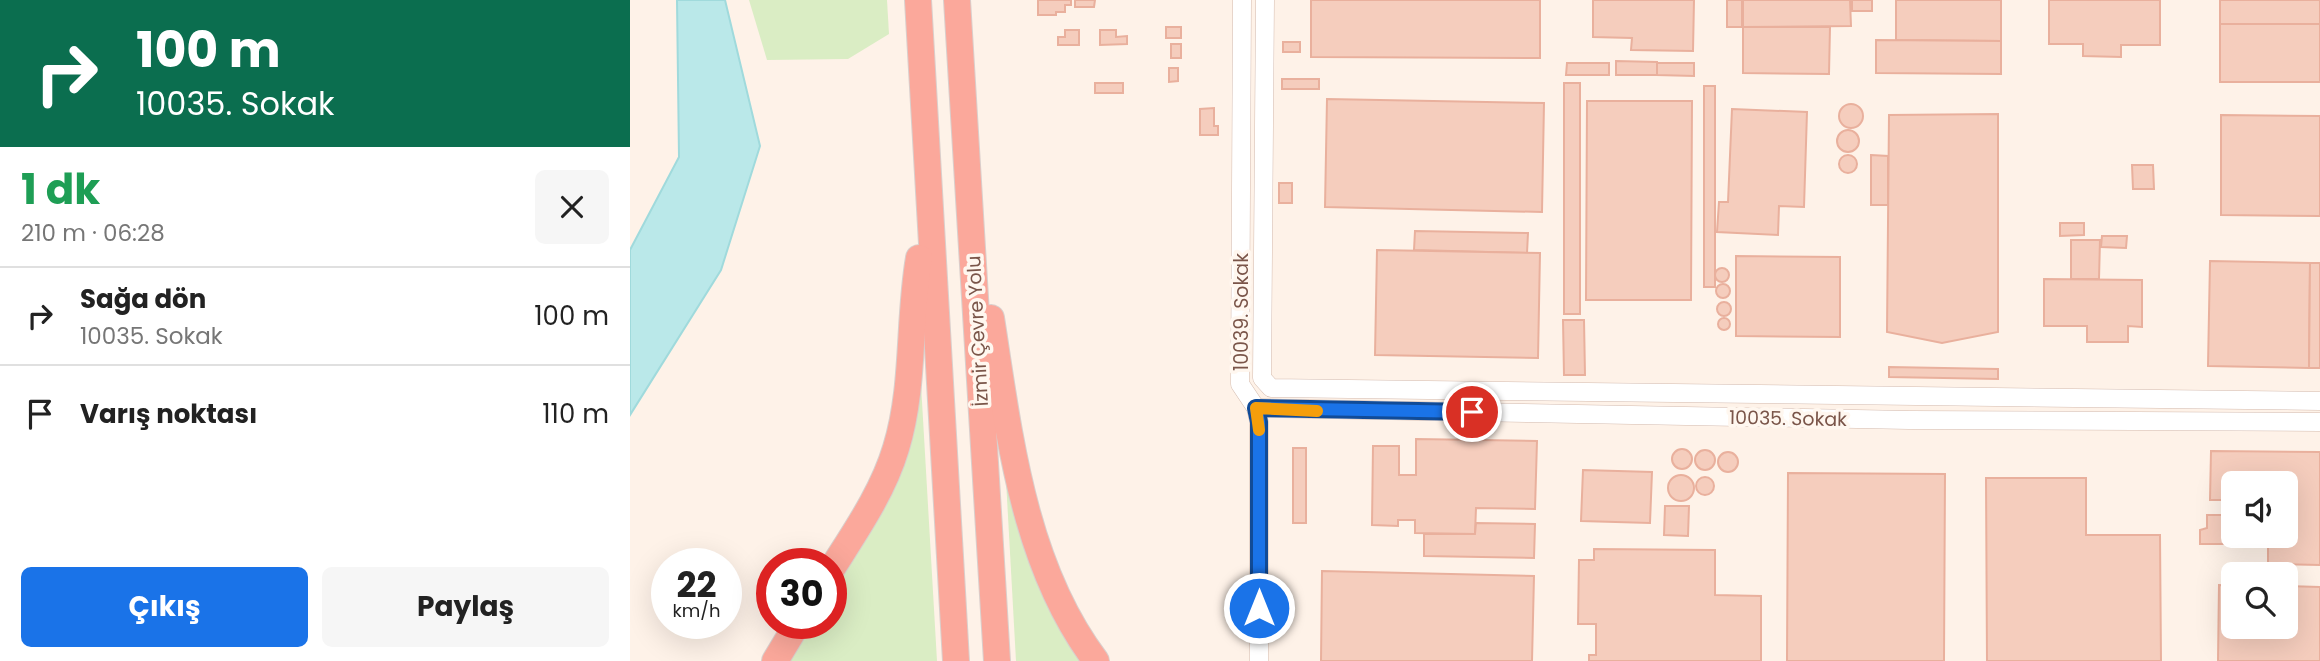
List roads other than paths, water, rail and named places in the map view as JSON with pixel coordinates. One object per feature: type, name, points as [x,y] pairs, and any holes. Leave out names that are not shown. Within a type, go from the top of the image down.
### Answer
[{"type":"highway","name":"İzmir Çevre Yolu","points":[[918,0],[956,661]]},
{"type":"highway","name":"İzmir Çevre Yolu","points":[[957,0],[997,661]]},
{"type":"highway","points":[[966,147],[998,360],[1023,496],[1051,577],[1096,661]]},
{"type":"highway","points":[[844,548],[872,502],[896,449],[909,383],[917,269],[928,204]]},
{"type":"highway","points":[[775,661],[788,639]]},
{"type":"street","name":"10039. Sokak","points":[[1242,0],[1240,384],[1256,408],[1259,422],[1259,661]]},
{"type":"street","name":"10039. Sokak","points":[[1262,378],[1265,0]]},
{"type":"street","name":"10035. Sokak","points":[[1262,378],[1270,388],[1295,391],[2320,401]]},
{"type":"street","name":"10035. Sokak","points":[[1256,408],[1909,420],[2320,422]]},
{"type":"water","points":[[677,0],[725,0],[760,146],[721,270],[630,415],[630,250],[679,157]]}]
